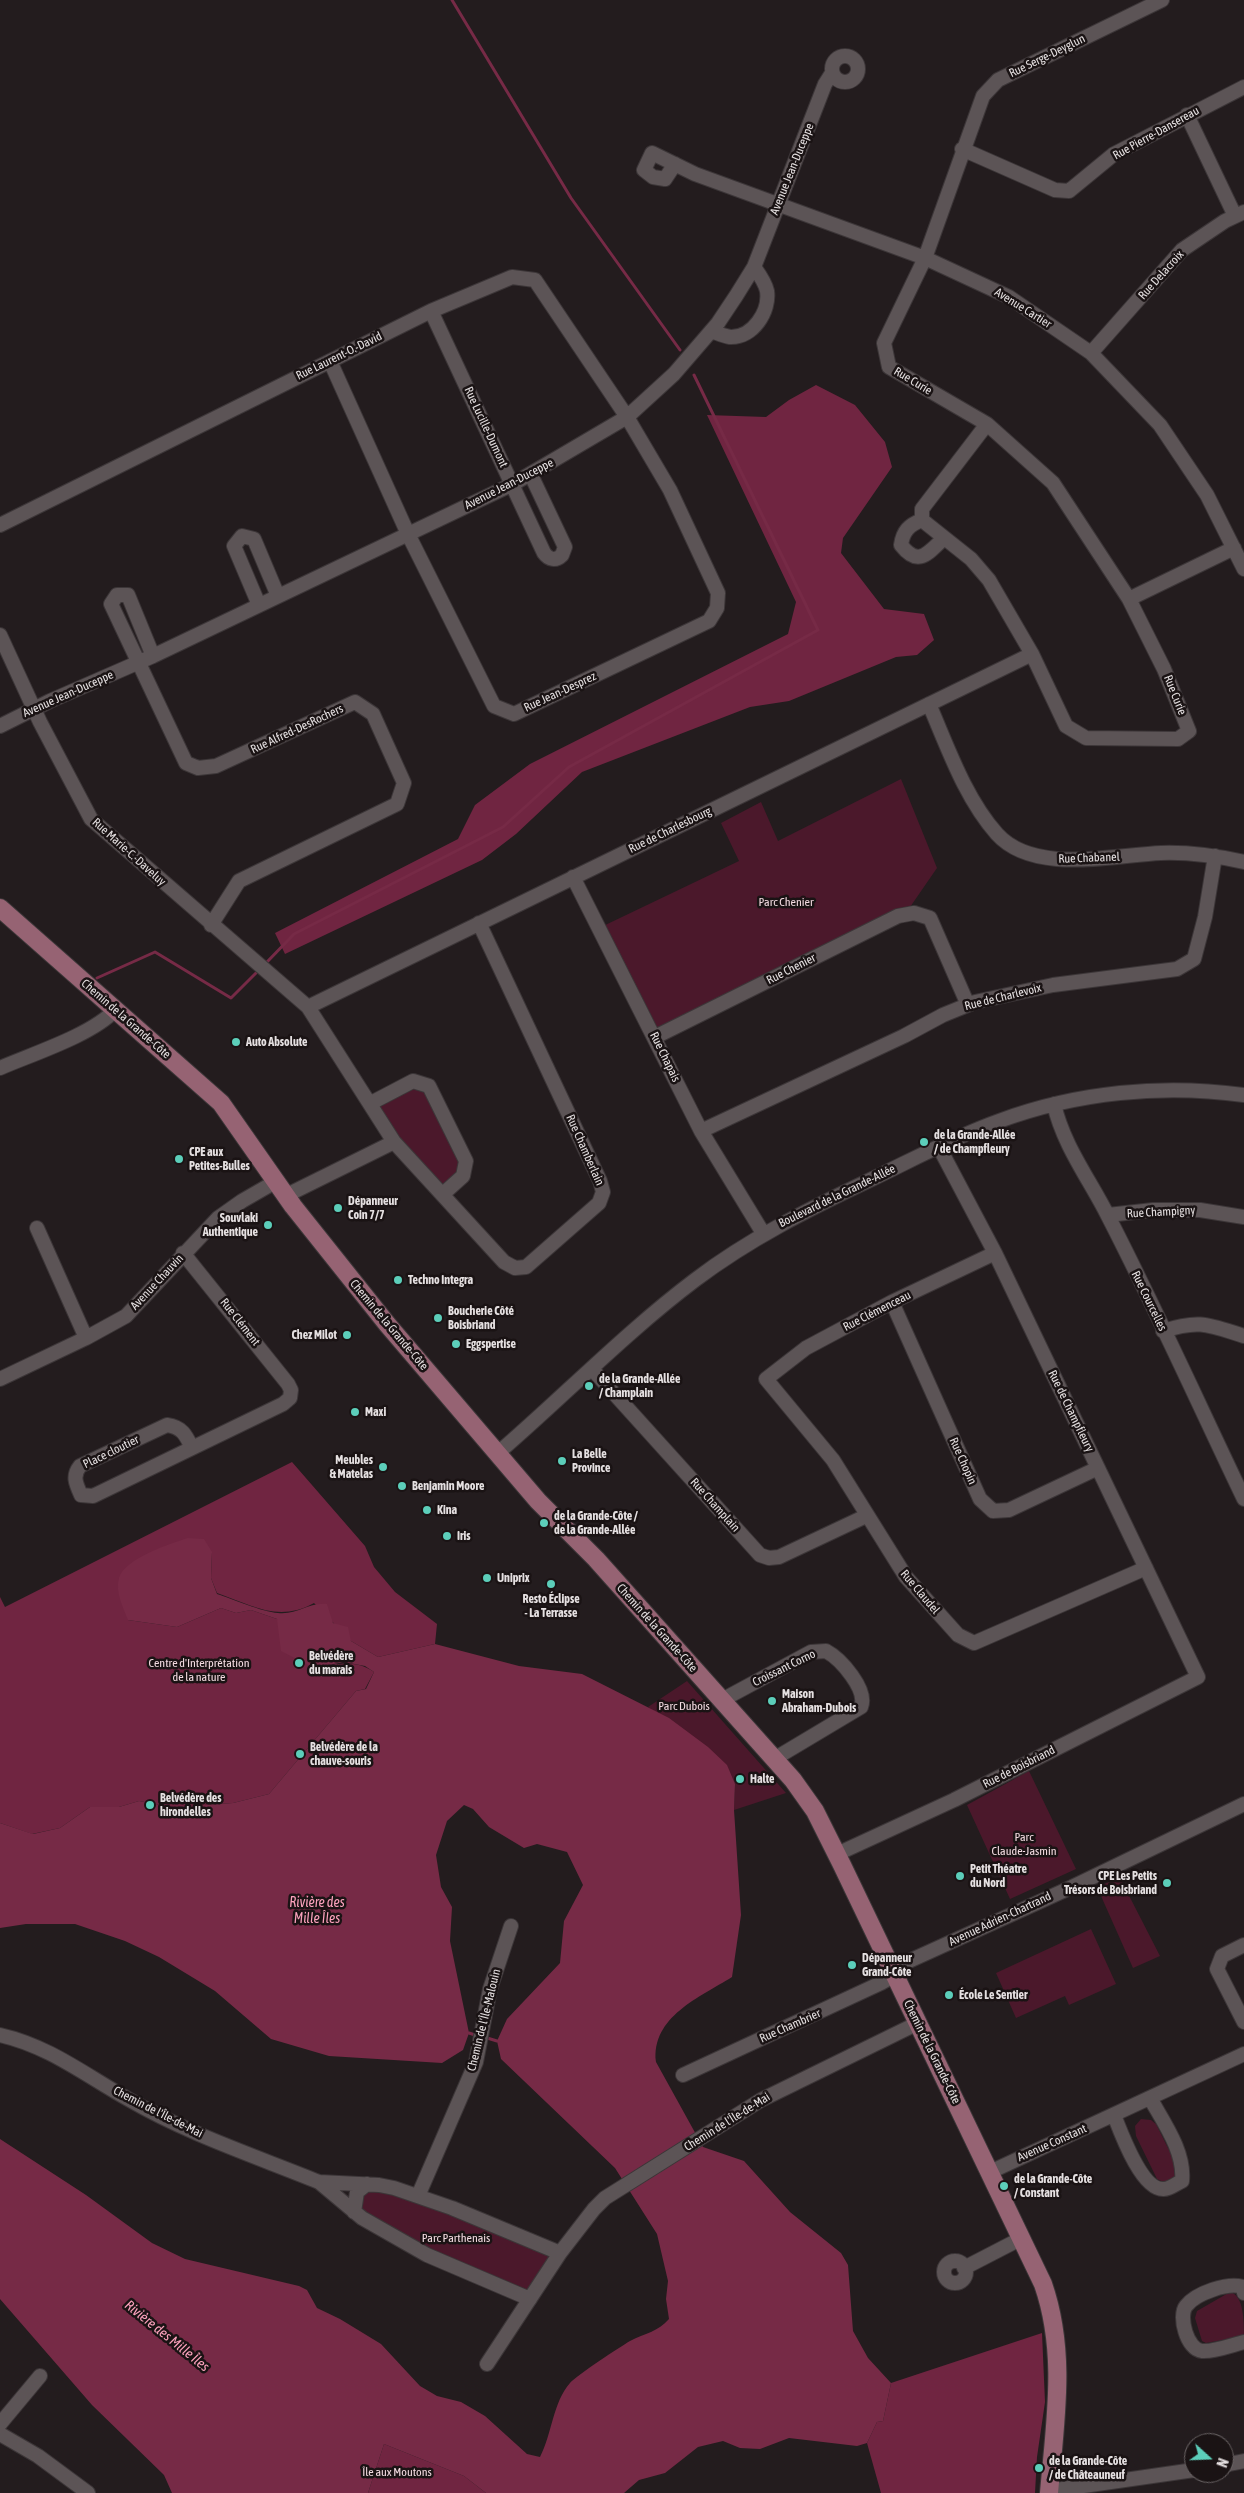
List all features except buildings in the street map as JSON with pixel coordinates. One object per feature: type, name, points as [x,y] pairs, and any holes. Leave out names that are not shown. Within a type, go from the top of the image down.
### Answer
[{"type":"main road","name":"Chemin de la Grande-Côte","points":[[0,908],[221,1103],[233,1117],[285,1196],[370,1304],[538,1501],[592,1554],[804,1794],[837,1854],[1043,2284],[1056,2339],[1058,2388],[1049,2492]]},
{"type":"street","name":"Rue Serge-Deyglun","points":[[925,258],[962,149],[983,96],[998,80],[1162,0]]},
{"type":"street","name":"Avenue Jean-Duceppe","points":[[0,726],[34,708],[153,656],[513,484],[627,417],[674,374],[711,331],[733,302],[754,267],[825,84],[832,73]]},
{"type":"street","name":"Rue Pierre-Dansereau","points":[[962,149],[1055,190],[1068,191],[1114,154],[1244,87]]},
{"type":"street","points":[[1187,115],[1239,214]]},
{"type":"street","name":"Avenue Cartier","points":[[675,164],[695,174],[777,205],[925,258],[1009,297],[1091,353],[1160,425],[1207,495],[1244,569]]},
{"type":"street","name":"Rue Delacroix","points":[[1091,353],[1182,250],[1239,214]]},
{"type":"street","name":"Rue Curie","points":[[922,520],[971,560],[989,580],[1032,654],[1066,726],[1086,738],[1178,739],[1189,731],[1164,669],[1129,599],[1053,483],[987,424],[890,367],[884,343],[925,258]]},
{"type":"street","points":[[711,331],[729,337],[737,336],[746,333],[757,325],[766,303],[767,291],[764,282],[754,267]]},
{"type":"street","name":"Rue Laurent-O.-David","points":[[0,525],[431,311],[512,277],[535,280],[627,417]]},
{"type":"street","name":"Rue Lucille-Dumont","points":[[431,311],[546,555],[552,559],[560,557],[565,550],[564,544],[531,475]]},
{"type":"street","name":"Rue Jean-Desprez","points":[[330,361],[408,534],[494,706],[514,714],[709,621],[717,608],[718,593],[670,490],[627,417]]},
{"type":"street","points":[[943,539],[925,555],[916,557],[908,554],[901,545],[902,534],[913,523],[922,520],[922,509],[987,424]]},
{"type":"street","points":[[259,605],[234,546],[242,536],[254,538],[278,596]]},
{"type":"street","points":[[1129,599],[1234,548]]},
{"type":"street","points":[[137,663],[111,604],[117,595],[128,595],[153,656]]},
{"type":"street","name":"Rue Marie-C.-Daveluy","points":[[0,635],[4,655],[34,708],[91,819],[211,925],[308,1007]]},
{"type":"street","name":"Rue de Charlesbourg","points":[[308,1007],[1032,654]]},
{"type":"street","name":"Rue Alfred-DesRochers","points":[[137,663],[186,762],[198,768],[216,766],[355,702],[373,714],[404,783],[397,804],[239,881],[211,925]]},
{"type":"street","name":"Rue Chabanel","points":[[928,704],[970,795],[998,836],[1018,848],[1044,859],[1085,860],[1163,853],[1215,856],[1244,862]]},
{"type":"street","name":"Rue de Charlevoix","points":[[701,1130],[968,1005],[1053,985],[1177,970],[1194,959],[1205,917],[1215,856]]},
{"type":"street","name":"Rue Chapais","points":[[573,877],[701,1130],[763,1234]]},
{"type":"street","name":"Rue Chenier","points":[[655,1037],[898,916],[914,913],[930,918],[968,1005]]},
{"type":"street","name":"Rue Chamberlain","points":[[308,1007],[371,1103],[394,1142],[444,1194],[504,1262],[515,1268],[526,1267],[599,1203],[603,1192],[600,1181],[479,924]]},
{"type":"street","points":[[0,1068],[88,1029],[104,1020],[115,1010]]},
{"type":"street","points":[[371,1103],[413,1081],[429,1086],[466,1161],[463,1176],[444,1194]]},
{"type":"street","name":"Boulevard de la Grande-Allée","points":[[498,1453],[684,1288],[763,1234],[939,1147],[999,1121],[1054,1104],[1105,1094],[1196,1090],[1244,1095]]},
{"type":"street","name":"Rue Courcelles","points":[[1054,1104],[1059,1121],[1081,1168],[1108,1215],[1244,1499]]},
{"type":"street","points":[[285,1196],[394,1142]]},
{"type":"street","name":"Rue de Champfleury","points":[[939,1147],[995,1253],[1198,1676]]},
{"type":"street","name":"Avenue Chauvin","points":[[0,1379],[86,1338],[126,1316],[159,1283],[183,1253],[224,1213],[275,1182]]},
{"type":"street","name":"Rue Champigny","points":[[1108,1215],[1153,1210],[1200,1210],[1244,1217]]},
{"type":"street","points":[[37,1228],[86,1338]]},
{"type":"street","name":"Rue Clément","points":[[183,1253],[288,1384],[291,1394]]},
{"type":"street","name":"Rue Clémenceau","points":[[766,1380],[806,1348],[892,1302],[995,1253]]},
{"type":"street","name":"Rue Chopin","points":[[892,1302],[980,1500],[993,1511],[1009,1510],[1098,1468]]},
{"type":"street","points":[[1163,1331],[1185,1323],[1205,1324],[1244,1336]]},
{"type":"street","name":"Rue Champlain","points":[[592,1369],[760,1555],[769,1558],[779,1558],[866,1516]]},
{"type":"street","name":"Rue Claudel","points":[[766,1380],[832,1460],[851,1487],[866,1516],[906,1578],[958,1635],[974,1642],[1146,1568]]},
{"type":"street","name":"Place cloutier","points":[[192,1448],[185,1432],[176,1426],[167,1425],[80,1466],[76,1471],[74,1480],[81,1495],[93,1496],[284,1404],[291,1394]]},
{"type":"street","name":"Croissant Corno","points":[[722,1700],[811,1652],[826,1651],[837,1659],[860,1686],[864,1698],[862,1707],[774,1759]]},
{"type":"street","name":"Rue de Boisbriand","points":[[837,1854],[954,1800],[1198,1676]]},
{"type":"street","name":"Avenue Adrien-Chartrand","points":[[893,1972],[898,1966],[908,1961],[1244,1804]]},
{"type":"street","name":"Chemin de l'Île-Malouin","points":[[418,2196],[476,2062],[490,1989],[511,1926]]},
{"type":"street","points":[[1244,1945],[1222,1956],[1217,1969],[1244,2022]]},
{"type":"street","name":"Rue Chambrier","points":[[683,2075],[881,1983],[893,1972]]},
{"type":"street","name":"Chemin de l'Île-de-Mai","points":[[487,2364],[560,2253],[594,2209],[619,2190],[761,2100],[918,2023]]},
{"type":"street","name":"Chemin de l'Île-de-Mai","points":[[0,2035],[46,2050],[127,2099],[181,2126],[319,2182],[354,2212],[426,2255],[530,2299]]},
{"type":"street","name":"Avenue Constant","points":[[990,2172],[1244,2054]]},
{"type":"street","points":[[1114,2116],[1130,2152],[1146,2178],[1155,2188],[1166,2190],[1182,2181],[1183,2169],[1180,2156],[1150,2098]]},
{"type":"street","name":"Chemin de l'Île-de-Mai","points":[[319,2182],[367,2184],[394,2188],[560,2253]]},
{"type":"street","points":[[354,2212],[356,2192],[367,2184]]},
{"type":"street","points":[[964,2268],[1022,2238]]},
{"type":"street","points":[[1244,2293],[1242,2287],[1234,2284],[1224,2285],[1191,2301],[1185,2306],[1182,2314],[1189,2344],[1194,2348],[1202,2351],[1244,2342]]},
{"type":"street","points":[[0,2424],[40,2376]]},
{"type":"street","points":[[0,2434],[38,2456],[83,2491]]},
{"type":"street","points":[[1049,2492],[1184,2472]]},
{"type":"green space","points":[[816,385],[855,405],[885,442],[892,467],[843,538],[841,553],[884,609],[924,614],[934,640],[917,655],[896,657],[789,701],[750,707],[582,772],[516,834],[482,860],[285,954],[275,933],[458,839],[475,805],[530,764],[788,634],[796,602],[707,415],[766,417],[789,400]]},
{"type":"green space","name":"Parc Chenier","points":[[901,779],[937,868],[908,910],[655,1037],[599,928],[739,861],[721,823],[761,802],[778,841]]},
{"type":"green space","points":[[413,1081],[429,1086],[466,1161],[443,1194],[371,1103]]},
{"type":"green space","name":"Centre d'Interprétation de la nature","points":[[292,1462],[365,1546],[374,1567],[395,1592],[437,1624],[435,1644],[378,1657],[351,1641],[314,1603],[289,1612],[277,1612],[254,1607],[217,1593],[211,1578],[212,1552],[128,1620],[177,1627],[221,1608],[236,1613],[251,1610],[277,1619],[314,1668],[352,1664],[360,1665],[374,1672],[365,1689],[356,1691],[269,1794],[233,1803],[172,1807],[139,1801],[119,1807],[90,1807],[60,1828],[32,1834],[0,1823],[0,1597],[5,1607]]},
{"type":"green space","name":"Parc Dubois","points":[[687,1681],[786,1793],[734,1810],[735,1784],[648,1707]]},
{"type":"green space","name":"Parc Claude-Jasmin","points":[[1029,1771],[1076,1869],[1010,1899],[967,1805]]},
{"type":"green space","points":[[1122,1877],[1120,1878],[1160,1956],[1133,1968],[1097,1887]]},
{"type":"green space","points":[[1091,1929],[1116,1984],[1069,2005],[1065,1996],[1016,2018],[996,1973]]},
{"type":"green space","points":[[1141,2119],[1151,2120],[1156,2124],[1177,2166],[1176,2176],[1167,2184],[1157,2179],[1136,2136],[1135,2126]]},
{"type":"green space","name":"Parc Parthenais","points":[[372,2189],[446,2209],[553,2256],[528,2294],[426,2249],[364,2212],[361,2207],[362,2196]]},
{"type":"green space","points":[[1230,2292],[1235,2294],[1241,2304],[1244,2336],[1206,2343],[1202,2341],[1195,2318],[1197,2311]]},
{"type":"green space","points":[[1042,2333],[1045,2402],[1037,2457],[1035,2493],[881,2493],[867,2443],[877,2422],[883,2421],[891,2383]]},
{"type":"green space","name":"Île aux Moutons","points":[[384,2444],[464,2476],[486,2493],[368,2493]]},
{"type":"water","name":"Rivière des Mille Îles","points":[[188,1538],[204,1539],[212,1552],[211,1578],[217,1594],[256,1608],[278,1613],[327,1604],[333,1623],[348,1627],[351,1641],[378,1657],[435,1644],[519,1666],[582,1674],[669,1718],[708,1747],[727,1765],[735,1784],[734,1810],[741,1915],[732,1977],[680,2010],[669,2021],[661,2033],[657,2046],[656,2062],[703,2147],[744,2161],[790,2212],[841,2253],[848,2265],[853,2331],[868,2358],[891,2383],[883,2421],[877,2422],[867,2443],[857,2446],[789,2438],[760,2449],[740,2448],[723,2441],[698,2447],[665,2473],[639,2480],[624,2493],[486,2493],[464,2476],[384,2444],[368,2493],[172,2493],[164,2475],[92,2405],[0,2299],[0,2139],[86,2195],[152,2243],[185,2259],[299,2286],[307,2290],[317,2308],[340,2319],[381,2344],[420,2386],[437,2396],[461,2402],[485,2416],[527,2454],[540,2457],[560,2399],[574,2379],[617,2349],[656,2330],[669,2319],[666,2299],[668,2281],[657,2234],[615,2168],[501,2059],[497,2041],[507,2019],[560,1963],[564,1921],[583,1885],[567,1852],[537,1844],[524,1848],[489,1827],[473,1809],[464,1805],[447,1821],[436,1855],[441,1887],[452,1907],[450,1941],[469,2033],[463,2050],[442,2063],[329,2056],[271,2039],[215,1991],[159,1957],[125,1941],[75,1924],[26,1924],[0,1928],[0,1823],[33,1834],[60,1828],[90,1807],[119,1807],[139,1801],[172,1807],[233,1803],[269,1794],[356,1691],[366,1689],[374,1672],[365,1666],[344,1662],[314,1668],[281,1651],[277,1619],[251,1610],[236,1613],[221,1608],[177,1627],[128,1620],[118,1589],[119,1578],[123,1571],[139,1558]]},
{"type":"waterway","points":[[452,0],[571,198],[680,350]]},
{"type":"waterway","points":[[267,962],[294,934],[503,827],[569,767],[818,630],[694,375]]},
{"type":"waterway","points":[[97,978],[155,952],[231,998],[256,973]]},
{"type":"waterway","points":[[469,2033],[478,2036]]},
{"type":"waterway","points":[[484,2037],[497,2041]]},
{"type":"place","name":"Auto Absolute","points":[[236,1042]]},
{"type":"place","name":"de la Grande-Allée / de Champfleury","points":[[924,1142]]},
{"type":"place","name":"CPE aux Petites-Bulles","points":[[179,1159]]},
{"type":"place","name":"Dépanneur Coin 7/7","points":[[338,1208]]},
{"type":"place","name":"Souvlaki Authentique","points":[[268,1225]]},
{"type":"place","name":"Techno Integra","points":[[398,1280]]},
{"type":"place","name":"Boucherie Côté Boisbriand","points":[[438,1318]]},
{"type":"place","name":"Chez Milot","points":[[347,1335]]},
{"type":"place","name":"Eggspertise","points":[[456,1344]]},
{"type":"place","name":"de la Grande-Allée / Champlain","points":[[589,1386]]},
{"type":"place","name":"Maxi","points":[[355,1412]]},
{"type":"place","name":"La Belle Province","points":[[562,1461]]},
{"type":"place","name":"Meubles & Matelas","points":[[383,1467]]},
{"type":"place","name":"Benjamin Moore","points":[[402,1486]]},
{"type":"place","name":"Kina","points":[[427,1510]]},
{"type":"place","name":"de la Grande-Côte / de la Grande-Allée","points":[[544,1523]]},
{"type":"place","name":"Iris","points":[[447,1536]]},
{"type":"place","name":"Uniprix","points":[[487,1578]]},
{"type":"place","name":"Resto Éclipse - La Terrasse","points":[[551,1584]]},
{"type":"place","name":"Belvédère du marais","points":[[299,1663]]},
{"type":"place","name":"Maison Abraham-Dubois","points":[[772,1701]]},
{"type":"place","name":"Belvédère de la chauve-souris","points":[[300,1754]]},
{"type":"place","name":"Halte","points":[[740,1779]]},
{"type":"place","name":"Belvédère des hirondelles","points":[[150,1805]]},
{"type":"place","name":"Petit Théatre du Nord","points":[[960,1876]]},
{"type":"place","name":"CPE Les Petits Trésors de Boisbriand","points":[[1167,1883]]},
{"type":"place","name":"Dépanneur Grand-Côte","points":[[852,1965]]},
{"type":"place","name":"École Le Sentier","points":[[949,1995]]},
{"type":"place","name":"de la Grande-Côte / Constant","points":[[1004,2186]]},
{"type":"place","name":"de la Grande-Côte / de Châteauneuf","points":[[1039,2468]]}]
